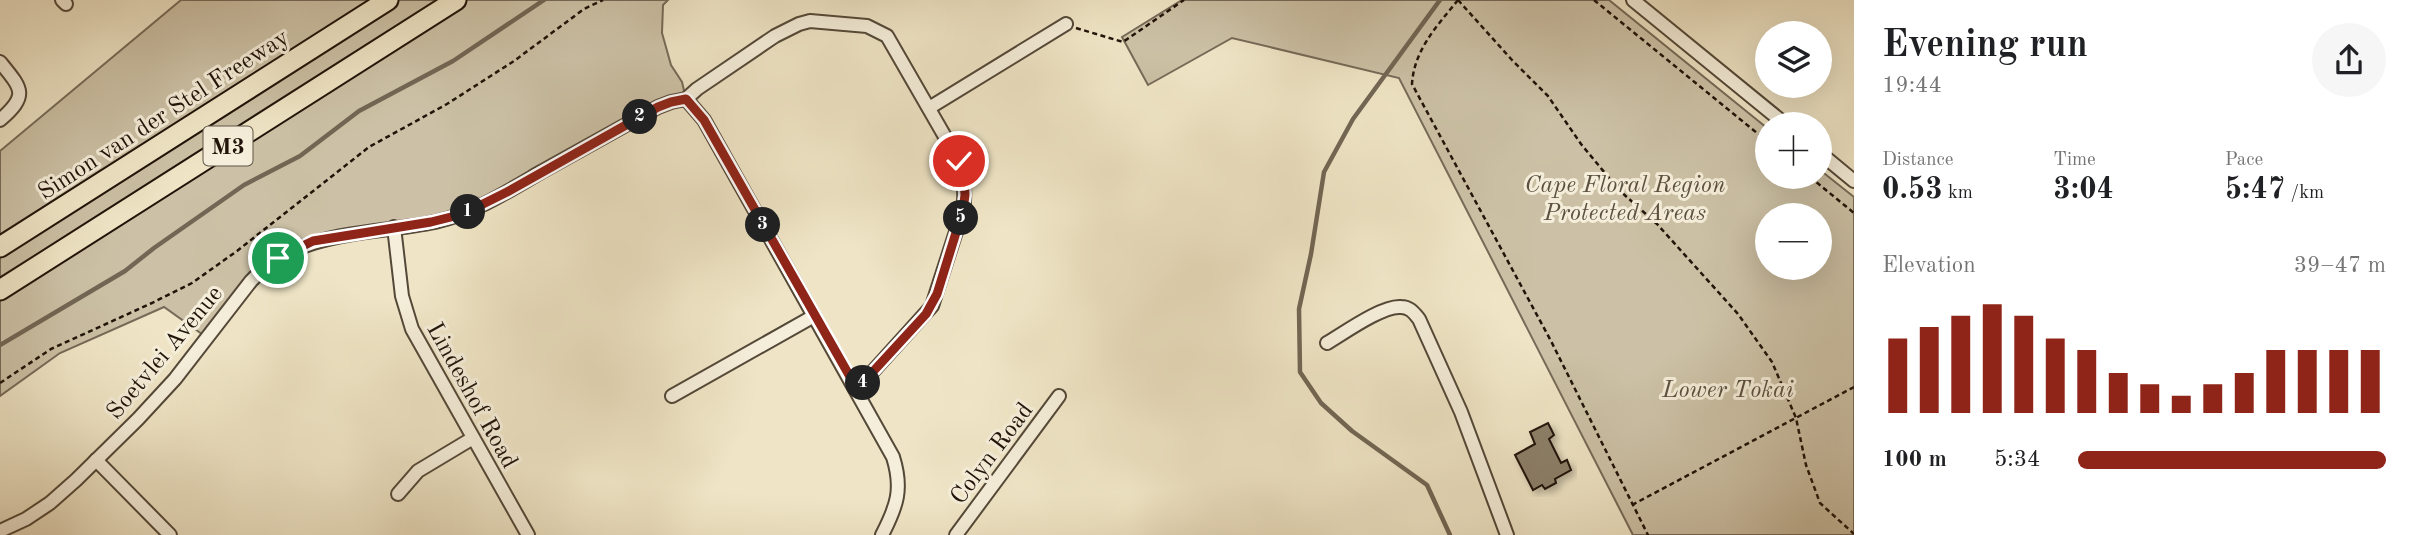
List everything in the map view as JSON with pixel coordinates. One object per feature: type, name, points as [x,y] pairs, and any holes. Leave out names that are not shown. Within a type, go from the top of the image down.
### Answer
[{"type":"highway","name":"Simon van der Stel Freeway","points":[[0,247],[388,0]]},
{"type":"highway","name":"M3","points":[[0,290],[456,0]]},
{"type":"street","points":[[1633,0],[1770,112]]},
{"type":"street","name":"Soetvlei Avenue","points":[[0,531],[26,519],[50,503],[96,460],[175,379],[261,270],[278,258],[313,241],[446,219],[479,207],[658,107],[686,99],[775,36],[810,21],[866,26],[887,36],[959,161],[964,176],[963,210],[932,306],[857,389]]},
{"type":"street","points":[[929,108],[1066,24]]},
{"type":"street","points":[[0,62],[15,81],[19,99],[16,106],[0,120]]},
{"type":"street","points":[[686,99],[704,120],[885,438],[898,474],[895,506],[881,535]]},
{"type":"street","points":[[1832,163],[1854,181]]},
{"type":"street","name":"Lindeshof Road","points":[[394,227],[400,284],[407,318],[420,346],[528,535]]},
{"type":"street","points":[[1326,343],[1392,308],[1406,307],[1419,319],[1461,412],[1507,535]]},
{"type":"street","points":[[672,396],[814,316]]},
{"type":"street","name":"Colyn Road","points":[[957,535],[1059,396]]},
{"type":"street","points":[[398,494],[418,471],[473,438]]},
{"type":"street","points":[[96,460],[170,535]]},
{"type":"path","points":[[0,383],[51,349],[192,283],[369,147],[447,104],[514,61],[584,9],[603,0]]},
{"type":"path","points":[[1066,24],[1123,42],[1184,0]]},
{"type":"path","points":[[1648,535],[1551,341],[1412,84],[1413,68],[1427,38],[1458,0],[1548,96],[1581,144],[1619,190],[1657,224],[1738,314],[1772,362],[1796,418],[1806,465],[1820,503],[1854,534]]},
{"type":"path","points":[[1594,0],[1755,131]]},
{"type":"path","points":[[1825,189],[1854,213]]},
{"type":"path","points":[[1632,505],[1854,387]]},
{"type":"green space","points":[[181,0],[668,0],[663,5],[662,33],[671,65],[682,82],[686,99],[479,207],[278,258],[206,337],[164,307],[60,353],[0,396],[0,151]]},
{"type":"green space","name":"Cape Floral Region Protected Areas","points":[[1182,0],[1609,0],[1755,118],[1755,189],[1832,189],[1832,180],[1854,197],[1854,535],[1633,535],[1399,78],[1232,38],[1148,85],[1122,37]]},
{"type":"building","points":[[1548,423],[1554,435],[1549,439],[1561,463],[1567,460],[1571,470],[1555,479],[1556,483],[1545,489],[1542,485],[1533,490],[1515,455],[1535,444],[1530,432]]},
{"type":"waterway","points":[[0,345],[125,271],[244,185],[300,156],[359,111],[453,61],[544,0]]},
{"type":"waterway","points":[[1440,0],[1353,119],[1324,172],[1299,309],[1300,372],[1321,403],[1352,431],[1427,485],[1450,535]]},
{"type":"route","points":[[278,258],[313,241],[431,222],[463,214],[658,107],[686,99],[704,120],[857,389],[932,306],[963,210],[964,176],[959,161]]},
{"type":"park label","name":"Lower Tokai","points":[[1728,389]]}]
